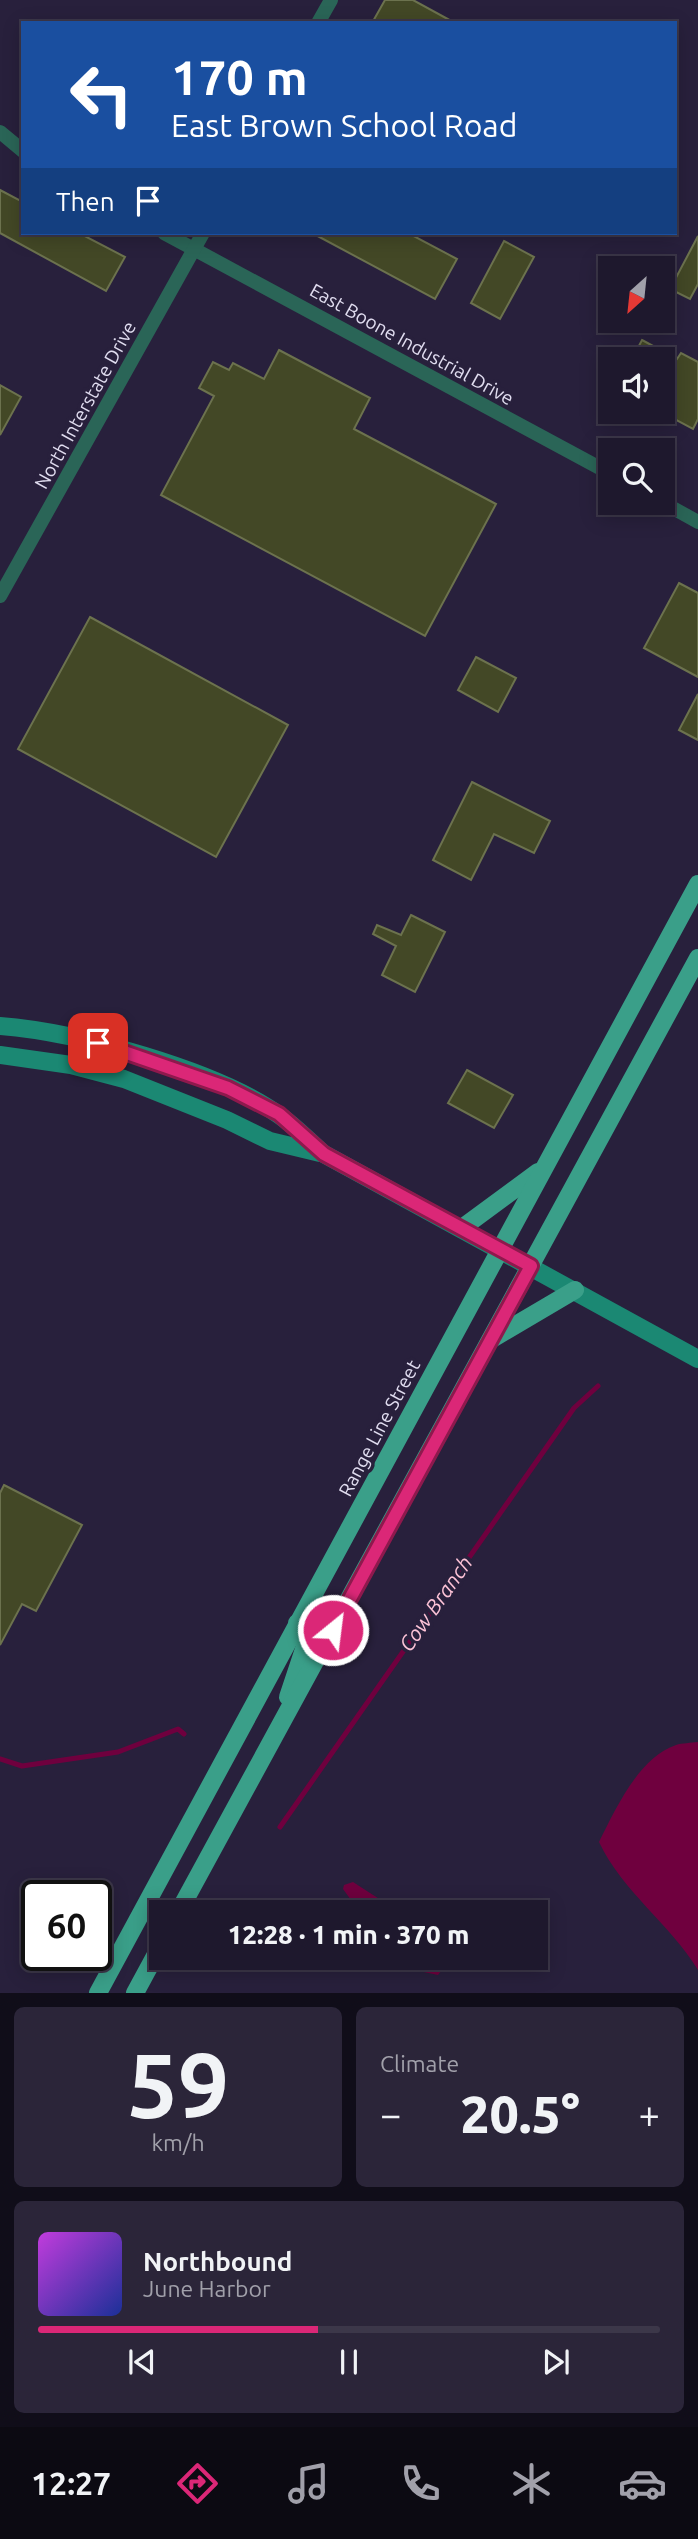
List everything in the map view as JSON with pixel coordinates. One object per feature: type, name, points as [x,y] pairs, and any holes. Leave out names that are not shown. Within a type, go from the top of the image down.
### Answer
[{"type":"main road","name":"Range Line Street","points":[[98,1993],[698,884]]},
{"type":"main road","points":[[185,1900],[698,958]]},
{"type":"main road","points":[[0,1026],[98,1043],[228,1088],[279,1114],[324,1154],[500,1248],[698,1359]]},
{"type":"main road","points":[[0,1055],[71,1065],[124,1079],[227,1120],[270,1141],[324,1154]]},
{"type":"main road","points":[[462,1228],[544,1168]]},
{"type":"main road","points":[[492,1339],[575,1290]]},
{"type":"main road","points":[[280,1727],[307,1640],[307,1632],[297,1623]]},
{"type":"main road","points":[[135,1993],[149,1967]]},
{"type":"street","points":[[319,21],[331,0]]},
{"type":"street","points":[[0,132],[21,149]]},
{"type":"street","name":"East Boone Industrial Drive","points":[[168,235],[598,467]]},
{"type":"street","name":"North Interstate Drive","points":[[0,596],[202,235]]},
{"type":"street","points":[[675,509],[698,522]]},
{"type":"shaded area","points":[[698,1742],[698,1970],[674,1937],[620,1876],[599,1842],[630,1786],[651,1761],[676,1745]]},
{"type":"shaded area","points":[[353,1882],[381,1900],[351,1900],[343,1889],[344,1885]]},
{"type":"shaded area","points":[[414,1970],[442,1970],[438,1975]]},
{"type":"building","points":[[385,0],[413,0],[451,21],[373,21]]},
{"type":"building","points":[[0,190],[21,201],[21,235],[83,235],[125,257],[106,291],[0,233]]},
{"type":"building","points":[[316,235],[412,235],[457,259],[435,299]]},
{"type":"building","points":[[698,236],[698,284],[690,299],[676,292],[676,278]]},
{"type":"building","points":[[504,241],[534,257],[500,319],[471,303]]},
{"type":"building","points":[[642,340],[655,347],[638,347]]},
{"type":"building","points":[[279,350],[370,398],[354,429],[496,504],[425,636],[161,495],[214,396],[199,388],[213,362],[229,370],[233,363],[264,379]]},
{"type":"building","points":[[681,353],[698,362],[698,419],[693,429],[675,419],[675,358],[677,359]]},
{"type":"building","points":[[0,385],[21,397],[0,435]]},
{"type":"building","points":[[679,583],[698,593],[698,677],[644,648]]},
{"type":"building","points":[[90,617],[288,725],[216,857],[18,749]]},
{"type":"building","points":[[476,657],[516,678],[498,712],[458,690]]},
{"type":"building","points":[[698,694],[698,740],[679,730]]},
{"type":"building","points":[[472,782],[550,821],[534,853],[494,834],[471,880],[433,860]]},
{"type":"building","points":[[411,915],[445,932],[415,992],[382,975],[396,946],[373,934],[377,925],[401,935]]},
{"type":"building","points":[[467,1070],[513,1095],[494,1128],[448,1103]]},
{"type":"building","points":[[4,1485],[82,1525],[36,1611],[22,1604],[0,1645],[0,1493]]},
{"type":"waterway","name":"Cow Branch","points":[[280,1827],[574,1408],[598,1386]]},
{"type":"waterway","name":"Cow Branch","points":[[0,1759],[22,1766],[118,1752],[178,1729],[184,1734]]},
{"type":"route","points":[[98,1043],[228,1088],[279,1114],[324,1154],[531,1266],[333,1630]]}]
